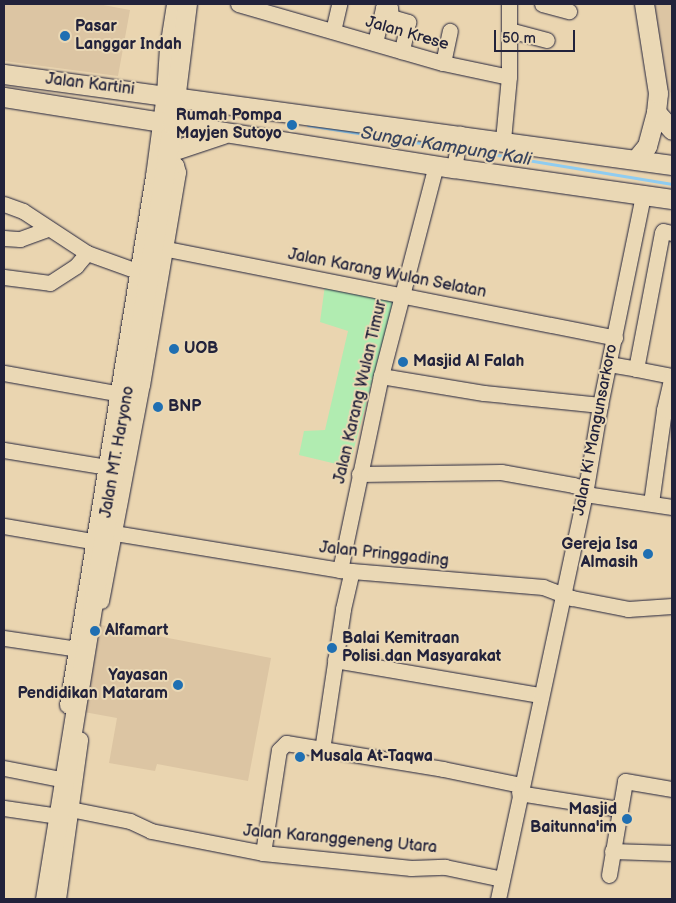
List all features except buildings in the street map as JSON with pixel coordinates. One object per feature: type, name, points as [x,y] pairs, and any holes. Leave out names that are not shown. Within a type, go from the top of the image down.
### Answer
[{"type":"main road","points":[[644,4],[662,103],[672,130]]},
{"type":"main road","points":[[178,96],[181,50],[180,5]]},
{"type":"main road","name":"Jalan Kartini","points":[[4,74],[178,96],[453,154]]},
{"type":"main road","name":"Jalan MT. Haryono","points":[[45,899],[61,819],[61,779],[79,719],[76,682],[84,657],[104,537],[114,503],[110,467],[142,272],[158,247],[166,155],[166,123],[178,96]]},
{"type":"main road","name":"Jalan Kartini","points":[[4,97],[226,132],[453,154]]},
{"type":"main road","points":[[636,159],[647,146],[662,103]]},
{"type":"main road","points":[[166,155],[226,132]]},
{"type":"main road","points":[[453,154],[503,140],[672,165]]},
{"type":"main road","points":[[453,154],[643,195],[672,199]]},
{"type":"street","name":"Jalan Krese","points":[[238,4],[443,63],[509,77]]},
{"type":"street","points":[[333,31],[338,4]]},
{"type":"street","points":[[503,140],[509,77],[509,4]]},
{"type":"street","points":[[542,4],[569,11]]},
{"type":"street","points":[[178,96],[165,62],[180,5]]},
{"type":"street","points":[[375,43],[383,8],[390,8],[391,17],[408,22],[402,51]]},
{"type":"street","points":[[509,30],[547,40]]},
{"type":"street","points":[[443,63],[450,31]]},
{"type":"street","points":[[4,204],[23,211],[87,253],[142,272],[166,123]]},
{"type":"street","name":"Jalan Karang Wulan Timur","points":[[322,750],[359,474],[381,376],[403,294],[453,154]]},
{"type":"street","name":"Jalan Ki Mangunsarkoro","points":[[498,899],[540,695],[593,494],[600,405],[643,195]]},
{"type":"street","points":[[4,238],[20,239],[48,229]]},
{"type":"street","points":[[636,369],[662,233],[663,231],[672,233]]},
{"type":"street","points":[[114,503],[142,386],[158,247]]},
{"type":"street","name":"Jalan Karang Wulan Selatan","points":[[158,247],[403,294],[614,338]]},
{"type":"street","points":[[4,277],[50,283],[76,266],[87,253]]},
{"type":"street","points":[[626,284],[651,289]]},
{"type":"street","points":[[609,364],[672,378],[664,410],[650,503]]},
{"type":"street","points":[[4,373],[122,395]]},
{"type":"street","points":[[381,376],[484,393],[600,405]]},
{"type":"street","points":[[4,450],[110,467],[104,537]]},
{"type":"street","points":[[359,474],[501,472],[573,485],[593,494],[672,507]]},
{"type":"street","name":"Jalan Pringgading","points":[[4,526],[104,537],[346,571],[526,584],[636,610],[672,606]]},
{"type":"street","points":[[4,638],[84,657]]},
{"type":"street","points":[[335,660],[540,695]]},
{"type":"street","points":[[4,768],[61,779],[76,682]]},
{"type":"street","points":[[37,899],[61,819],[79,719]]},
{"type":"street","points":[[263,853],[280,748],[286,744],[443,769],[520,789],[542,797],[619,809]]},
{"type":"street","points":[[609,875],[625,781],[672,789]]},
{"type":"street","name":"Jalan Karanggeneng Utara","points":[[4,808],[61,819],[130,821],[151,831],[263,853],[411,868],[445,868],[502,879]]},
{"type":"street","points":[[58,899],[61,819]]},
{"type":"street","points":[[612,851],[672,853]]},
{"type":"shaded area","name":"Pasar Langgar Indah","points":[[4,4],[98,4],[130,10],[118,76],[4,61]]},
{"type":"shaded area","points":[[653,4],[672,4],[672,95],[667,87]]},
{"type":"shaded area","name":"Yayasan Pendidikan Mataram","points":[[101,625],[271,658],[248,781],[157,764],[155,771],[109,763],[117,718],[84,712]]},
{"type":"green space","points":[[325,285],[394,300],[349,467],[299,455],[304,431],[325,430],[348,331],[320,322]]},
{"type":"waterway","name":"Sungai Kampung Kali","points":[[308,125],[452,148]]},
{"type":"waterway","name":"Sungai Kampung Kali","points":[[461,149],[672,184]]},
{"type":"place","name":"Pasar Langgar Indah","points":[[65,36]]},
{"type":"place","name":"Rumah Pompa Mayjen Sutoyo","points":[[292,125]]},
{"type":"place","name":"UOB","points":[[174,349]]},
{"type":"place","name":"Masjid Al Falah","points":[[403,362]]},
{"type":"place","name":"BNP","points":[[158,407]]},
{"type":"place","name":"Gereja Isa Almasih","points":[[648,554]]},
{"type":"place","name":"Alfamart","points":[[95,631]]},
{"type":"place","name":"Balai Kemitraan Polisi dan Masyarakat","points":[[332,648]]},
{"type":"place","name":"Yayasan Pendidikan Mataram","points":[[178,685]]},
{"type":"place","name":"Musala At-Taqwa","points":[[300,757]]},
{"type":"place","name":"Masjid Baitunna'im","points":[[627,819]]}]
